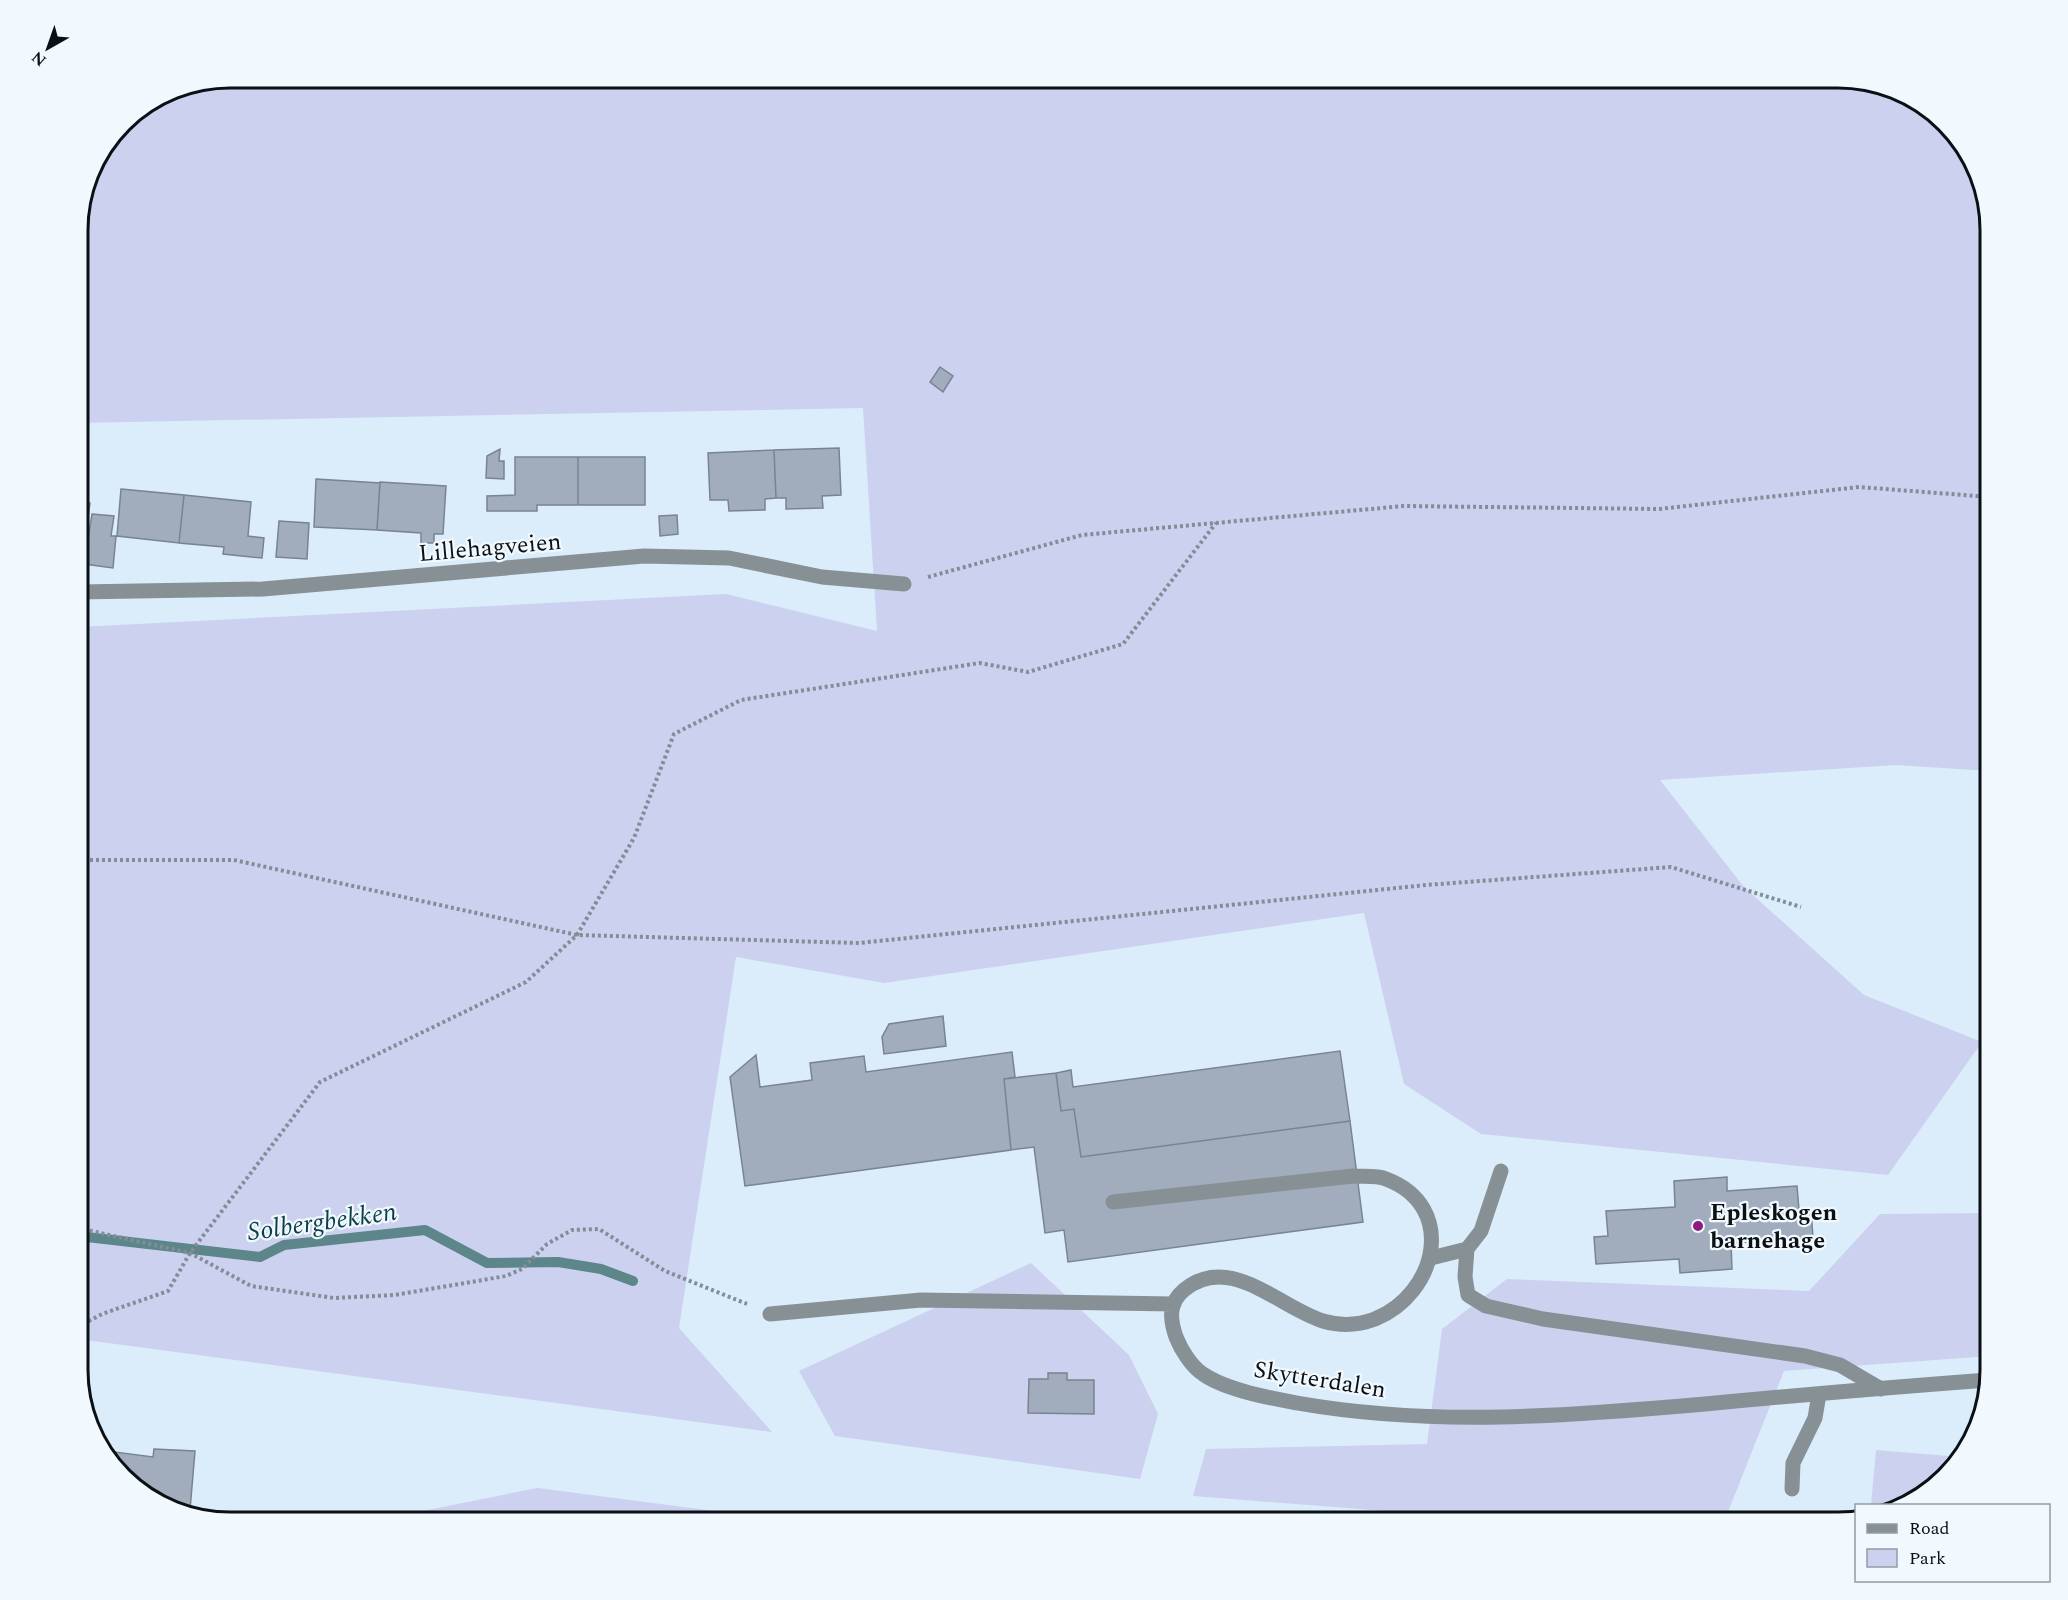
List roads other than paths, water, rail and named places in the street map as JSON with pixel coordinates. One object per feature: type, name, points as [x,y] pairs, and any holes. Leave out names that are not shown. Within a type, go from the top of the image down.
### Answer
[{"type":"street","name":"Lillehagveien","points":[[89,592],[263,589],[644,556],[729,558],[822,577],[904,584]]},
{"type":"street","points":[[1501,1171],[1481,1231],[1467,1249],[1465,1277],[1468,1295],[1485,1306],[1543,1319],[1805,1356],[1840,1365],[1881,1389]]},
{"type":"street","points":[[770,1314],[921,1300],[1174,1304],[1182,1291],[1200,1280],[1218,1276],[1243,1281],[1323,1321],[1352,1325],[1372,1320],[1405,1302],[1420,1283],[1431,1258],[1432,1238],[1425,1212],[1411,1195],[1385,1178],[1353,1176],[1113,1202]]},
{"type":"street","points":[[1431,1258],[1467,1249]]},
{"type":"street","name":"Skytterdalen","points":[[1174,1304],[1170,1319],[1180,1348],[1202,1374],[1256,1396],[1347,1412],[1455,1418],[1560,1416],[1979,1381]]},
{"type":"street","points":[[1792,1489],[1793,1463],[1815,1418],[1819,1394]]},
{"type":"waterway","name":"Solbergbekken","points":[[89,1237],[260,1257],[284,1245],[425,1230],[487,1263],[558,1262],[601,1269],[633,1281]]},
{"type":"place","name":"Epleskogen barnehage","points":[[1698,1226]]}]
